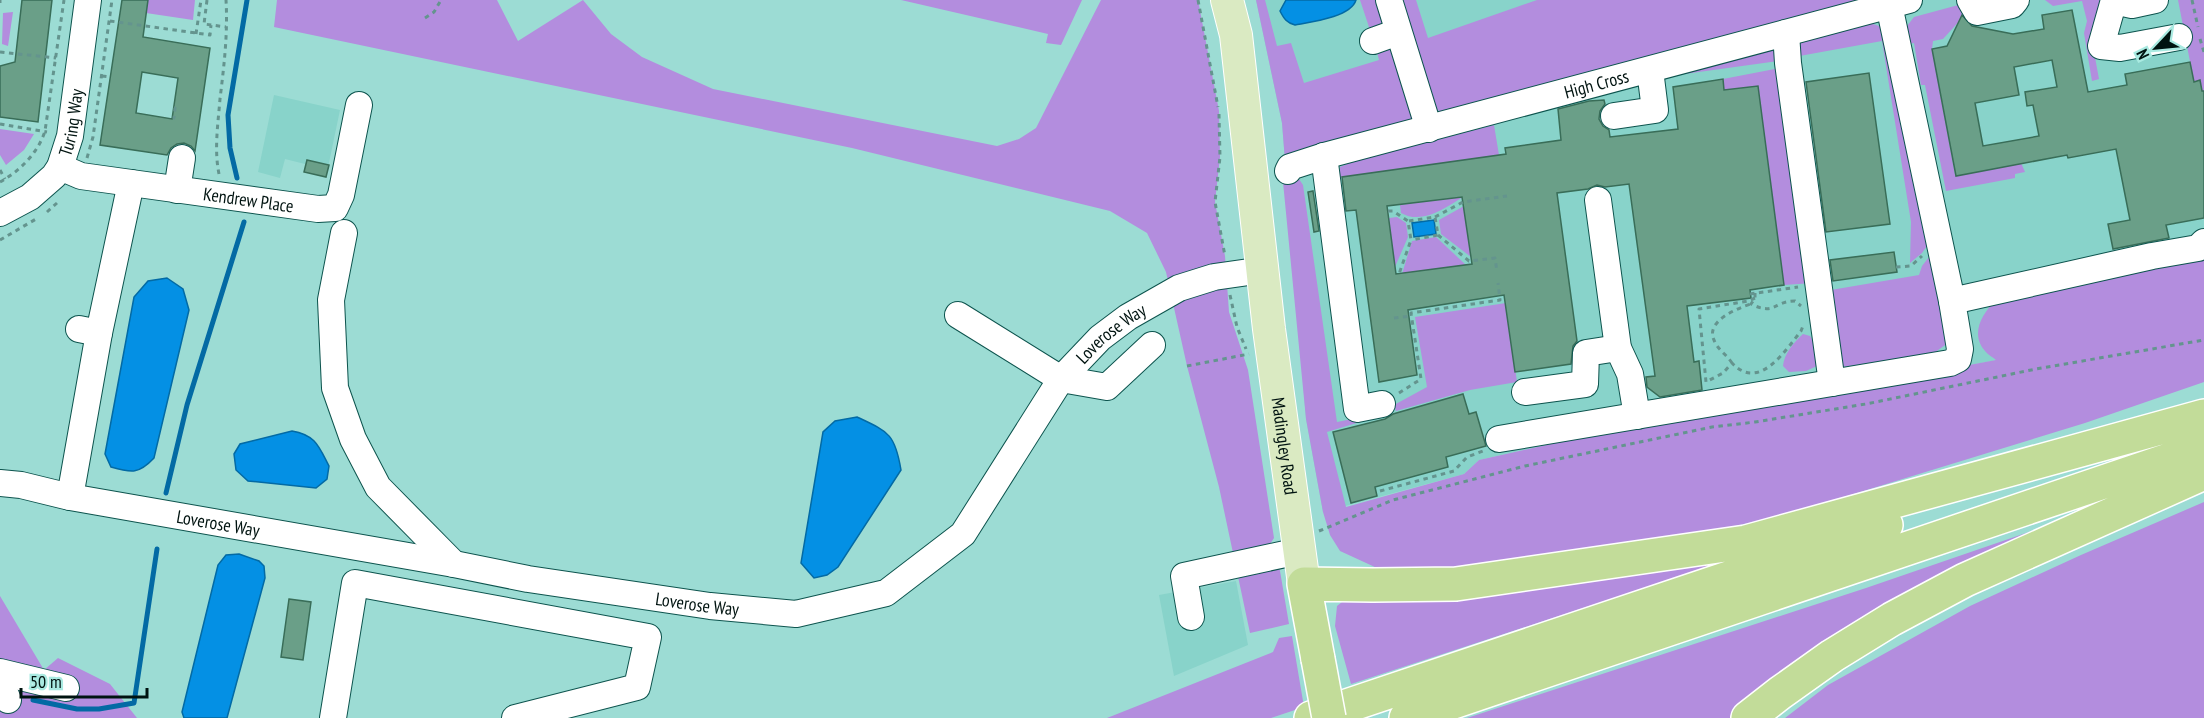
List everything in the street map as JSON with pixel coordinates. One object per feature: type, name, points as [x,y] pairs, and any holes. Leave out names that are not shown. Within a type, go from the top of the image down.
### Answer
[{"type":"highway","points":[[1304,584],[1455,584],[1746,542],[2204,417]]},
{"type":"highway","points":[[1311,718],[2204,417]]},
{"type":"highway","points":[[1406,718],[2204,448]]},
{"type":"highway","points":[[1748,718],[1832,656],[1892,619],[1965,580],[2204,473]]},
{"type":"highway","name":"Madingley Road","points":[[1304,584],[1329,718]]},
{"type":"main road","name":"Madingley Road","points":[[1209,0],[1227,62],[1251,172]]},
{"type":"main road","name":"Madingley Road","points":[[1227,0],[1236,35],[1272,351],[1304,584]]},
{"type":"street","name":"Turing Way","points":[[0,213],[30,197],[54,176],[82,137],[88,0]]},
{"type":"street","points":[[1389,0],[1429,129]]},
{"type":"street","points":[[1970,0],[1977,12],[2012,5],[2016,0]]},
{"type":"street","points":[[2155,0],[2132,5],[2114,1],[2101,46],[2120,48],[2179,37]]},
{"type":"street","points":[[1499,439],[1950,363],[1958,359],[1960,350],[1952,301],[1938,239],[1899,3]]},
{"type":"street","name":"High Cross","points":[[1288,171],[1290,167],[1324,156],[1899,3]]},
{"type":"street","points":[[1373,41],[1398,32]]},
{"type":"street","points":[[1786,33],[1817,285],[1832,383]]},
{"type":"street","points":[[1614,116],[1655,110],[1650,70]]},
{"type":"street","name":"Kendrew Place","points":[[60,167],[81,176],[318,209],[335,208],[341,195],[359,105]]},
{"type":"street","points":[[1324,156],[1357,409],[1382,404]]},
{"type":"street","points":[[177,190],[182,158]]},
{"type":"street","points":[[70,497],[89,331],[131,183]]},
{"type":"street","points":[[1598,200],[1618,348],[1630,374],[1637,416]]},
{"type":"street","points":[[344,233],[331,300],[335,388],[354,439],[378,487],[454,564]]},
{"type":"street","points":[[1952,301],[2152,256],[2198,248],[2204,242]]},
{"type":"street","name":"Loverose Way","points":[[13,489],[454,564],[528,579],[710,606],[796,614],[886,593],[963,534],[1061,379],[1100,338],[1128,317],[1179,288],[1214,277],[1263,270]]},
{"type":"street","points":[[958,315],[1061,379],[1107,387],[1152,345]]},
{"type":"street","points":[[1525,392],[1585,384],[1586,353],[1618,348]]},
{"type":"street","points":[[1191,617],[1184,576],[1299,546]]},
{"type":"street","points":[[519,612],[528,579]]},
{"type":"street","points":[[333,718],[356,584],[648,637],[637,687],[514,718]]},
{"type":"street","points":[[0,672],[66,688]]},
{"type":"path","points":[[0,182],[33,156],[42,142],[64,0]]},
{"type":"path","points":[[196,34],[201,0]]},
{"type":"path","points":[[207,0],[204,24],[226,27]]},
{"type":"path","points":[[226,0],[226,27],[217,126],[217,163],[227,197]]},
{"type":"path","points":[[425,18],[434,12],[441,0]]},
{"type":"path","points":[[110,21],[210,35],[211,25]]},
{"type":"path","points":[[0,52],[56,58]]},
{"type":"path","points":[[102,76],[110,77]]},
{"type":"path","points":[[174,108],[174,118],[176,118]]},
{"type":"path","points":[[0,124],[82,137]]},
{"type":"path","points":[[0,170],[5,179]]},
{"type":"path","points":[[1388,212],[1393,211],[1408,221],[1435,217],[1463,202],[1507,196]]},
{"type":"path","points":[[1435,217],[1438,235],[1469,261],[1495,258],[1497,272]]},
{"type":"path","points":[[1399,274],[1411,240],[1408,221]]},
{"type":"path","points":[[1411,240],[1438,235]]},
{"type":"path","points":[[1896,267],[1911,266],[1917,262],[1938,239]]},
{"type":"path","points":[[1394,318],[1411,316],[1411,313],[1500,300],[1498,284]]},
{"type":"path","points":[[1806,318],[1801,331],[1772,366],[1761,372],[1749,372],[1737,368],[1713,340],[1713,332],[1717,323],[1738,308],[1751,304],[1755,298],[1753,293],[1817,285]]},
{"type":"path","points":[[1732,363],[1723,373],[1706,382],[1699,309],[1755,298]]},
{"type":"path","points":[[1751,304],[1761,309],[1771,309],[1786,301],[1795,301],[1803,308]]},
{"type":"path","points":[[1382,404],[1421,379],[1411,316]]},
{"type":"path","points":[[1299,546],[1393,500],[1525,466],[1712,427],[1866,404],[2036,369],[2204,340]]},
{"type":"path","points":[[1186,366],[1272,351]]},
{"type":"path","points":[[1380,491],[1454,471],[1467,457],[1487,449],[1499,439]]},
{"type":"shaded area","points":[[148,0],[195,0],[193,20],[146,13]]},
{"type":"shaded area","points":[[277,0],[497,0],[518,41],[583,0],[611,34],[642,57],[713,89],[997,146],[1019,139],[1036,128],[1101,0],[1198,0],[1219,111],[1220,157],[1215,202],[1225,256],[1229,312],[1248,370],[1274,538],[1270,544],[1280,571],[1289,624],[1250,633],[1219,487],[1187,366],[1166,272],[1147,233],[1110,211],[852,148],[274,27]]},
{"type":"shaded area","points":[[901,0],[1082,0],[1061,45],[1046,43],[1048,34]]},
{"type":"shaded area","points":[[1256,0],[2204,0],[2204,257],[1997,360],[1569,440],[1479,460],[1464,474],[1323,512],[1306,419],[1282,123]]},
{"type":"shaded area","points":[[1256,0],[1265,0],[1277,46],[1291,43],[1304,83],[1379,60],[1376,48],[1393,42],[1413,113],[1409,123],[1285,161],[1282,123]]},
{"type":"shaded area","points":[[1360,0],[1383,0],[1390,22],[1371,33]]},
{"type":"shaded area","points":[[1401,0],[1416,0],[1428,38],[1537,0],[1889,0],[1447,115],[1432,107]]},
{"type":"shaded area","points":[[2045,0],[2104,0],[2094,52],[2099,79],[2092,81],[2084,33],[2087,21],[2082,1],[2053,6]]},
{"type":"shaded area","points":[[2178,0],[2204,0],[2204,91],[2202,91],[2200,81],[2194,82]]},
{"type":"shaded area","points":[[1962,4],[1964,16],[1943,39],[1933,41],[1932,49],[1955,175],[2021,163],[2025,172],[2015,174],[2015,178],[1946,191],[1925,85],[1921,85],[1914,43],[1908,44],[1907,26],[1914,17]]},
{"type":"shaded area","points":[[13,12],[8,46],[2,44],[3,13]]},
{"type":"shaded area","points":[[1870,23],[1883,30],[1929,243],[1922,253],[1910,263],[1911,222],[1882,41],[1794,57],[1795,43]]},
{"type":"shaded area","points":[[1771,48],[1779,51],[1785,60],[1670,76]]},
{"type":"shaded area","points":[[1785,67],[1813,283],[1784,285],[1758,86],[1724,90],[1723,79]]},
{"type":"shaded area","points":[[274,95],[340,110],[326,177],[304,172],[305,164],[285,159],[280,178],[258,172]]},
{"type":"shaded area","points":[[1494,125],[1499,155],[1339,178],[1340,167],[1354,161]]},
{"type":"shaded area","points":[[0,129],[34,134],[24,150],[6,165],[0,155]]},
{"type":"shaded area","points":[[1299,179],[1303,185],[1337,422],[1382,413],[1383,415],[1327,432],[1346,507],[1464,474],[1479,460],[1569,440],[1996,360],[1986,352],[1978,338],[1979,324],[1995,301],[2204,257],[2204,382],[2085,423],[1782,516],[1659,542],[1439,572],[1377,568],[1340,551],[1330,535],[1323,512],[1306,419],[1283,182]]},
{"type":"shaded area","points":[[1463,197],[1433,214],[1417,217],[1401,213],[1400,205]]},
{"type":"shaded area","points":[[1464,206],[1471,257],[1441,234],[1439,220]]},
{"type":"shaded area","points":[[1397,217],[1406,223],[1408,237],[1395,267],[1389,218]]},
{"type":"shaded area","points":[[1436,237],[1466,265],[1402,274],[1412,241]]},
{"type":"shaded area","points":[[1933,252],[1948,343],[1934,353],[1836,368],[1825,291],[1919,275],[1922,266]]},
{"type":"shaded area","points":[[1506,303],[1517,382],[1470,390],[1396,411],[1394,405],[1427,387],[1415,317]]},
{"type":"shaded area","points":[[1803,334],[1810,336],[1816,347],[1817,366],[1806,371],[1789,372],[1783,366],[1785,357]]},
{"type":"shaded area","points":[[2204,502],[2204,718],[1785,718],[1828,685],[1970,606]]},
{"type":"shaded area","points":[[2090,511],[1735,718],[1467,718],[1866,588]]},
{"type":"shaded area","points":[[1791,540],[1351,684],[1335,626],[1337,606],[1342,602]]},
{"type":"shaded area","points":[[1236,581],[1248,645],[1174,676],[1159,595]]},
{"type":"shaded area","points":[[0,596],[44,670],[58,658],[110,684],[137,718],[0,718]]},
{"type":"shaded area","points":[[1292,636],[1304,707],[1271,718],[1107,718],[1273,652],[1279,638]]},
{"type":"water","points":[[1286,0],[1356,0],[1353,6],[1339,15],[1295,25],[1286,20],[1280,11]]},
{"type":"water","points":[[1434,220],[1436,234],[1414,237],[1412,223]]},
{"type":"water","points":[[167,278],[183,289],[189,310],[154,458],[135,471],[111,467],[105,454],[134,297],[148,281]]},
{"type":"water","points":[[857,417],[889,436],[896,449],[901,470],[838,567],[827,575],[814,578],[801,563],[823,432],[835,421]]},
{"type":"water","points":[[292,431],[312,439],[329,466],[327,479],[316,488],[248,481],[236,470],[234,454],[240,444]]},
{"type":"water","points":[[239,554],[259,561],[264,566],[265,578],[227,718],[184,718],[182,712],[218,565],[226,555]]},
{"type":"building","points":[[22,0],[52,0],[38,122],[0,117],[0,66],[15,62]]},
{"type":"building","points":[[122,0],[148,0],[143,37],[210,48],[195,151],[184,143],[171,148],[167,155],[100,145]],"holes":[[[142,72],[178,78],[172,119],[136,113]]]},
{"type":"building","points":[[2072,10],[2088,92],[2127,85],[2125,74],[2190,62],[2194,82],[2200,80],[2202,91],[2204,91],[2204,218],[2166,225],[2169,238],[2113,249],[2108,224],[2130,220],[2116,149],[2068,158],[2067,155],[1956,176],[1932,49],[1947,46],[1962,15],[1972,26],[2013,34],[2044,29],[2042,15]],"holes":[[[2052,60],[2057,87],[2025,92],[2027,106],[2033,105],[2039,136],[1983,146],[1975,103],[2019,95],[2014,67]]]},
{"type":"building","points":[[1869,73],[1890,224],[1826,232],[1806,82]]},
{"type":"building","points":[[1723,79],[1724,90],[1758,86],[1784,285],[1750,290],[1751,298],[1687,306],[1694,362],[1699,361],[1702,390],[1660,397],[1647,387],[1646,377],[1655,376],[1629,184],[1605,187],[1597,185],[1588,189],[1557,193],[1577,341],[1573,346],[1571,364],[1515,372],[1504,295],[1408,310],[1417,375],[1379,382],[1356,210],[1346,211],[1342,177],[1506,154],[1505,148],[1561,140],[1558,109],[1589,101],[1604,100],[1605,104],[1600,111],[1599,119],[1609,130],[1610,137],[1678,129],[1673,87]],"holes":[[[1462,197],[1472,264],[1396,274],[1387,206]]]},
{"type":"building","points":[[307,160],[329,165],[326,177],[304,172]]},
{"type":"building","points":[[1313,191],[1319,231],[1314,232],[1308,192]]},
{"type":"building","points":[[1894,252],[1897,272],[1833,281],[1830,260]]},
{"type":"building","points":[[1463,394],[1469,414],[1476,412],[1486,446],[1446,457],[1448,467],[1375,487],[1377,496],[1351,503],[1333,432],[1385,419],[1393,414]]},
{"type":"building","points":[[289,599],[311,602],[303,660],[281,657]]},
{"type":"waterway","points":[[237,178],[230,148],[228,115],[247,0]]},
{"type":"waterway","points":[[166,493],[187,405],[244,222]]},
{"type":"waterway","points":[[33,700],[77,709],[99,709],[134,703],[157,549]]}]
